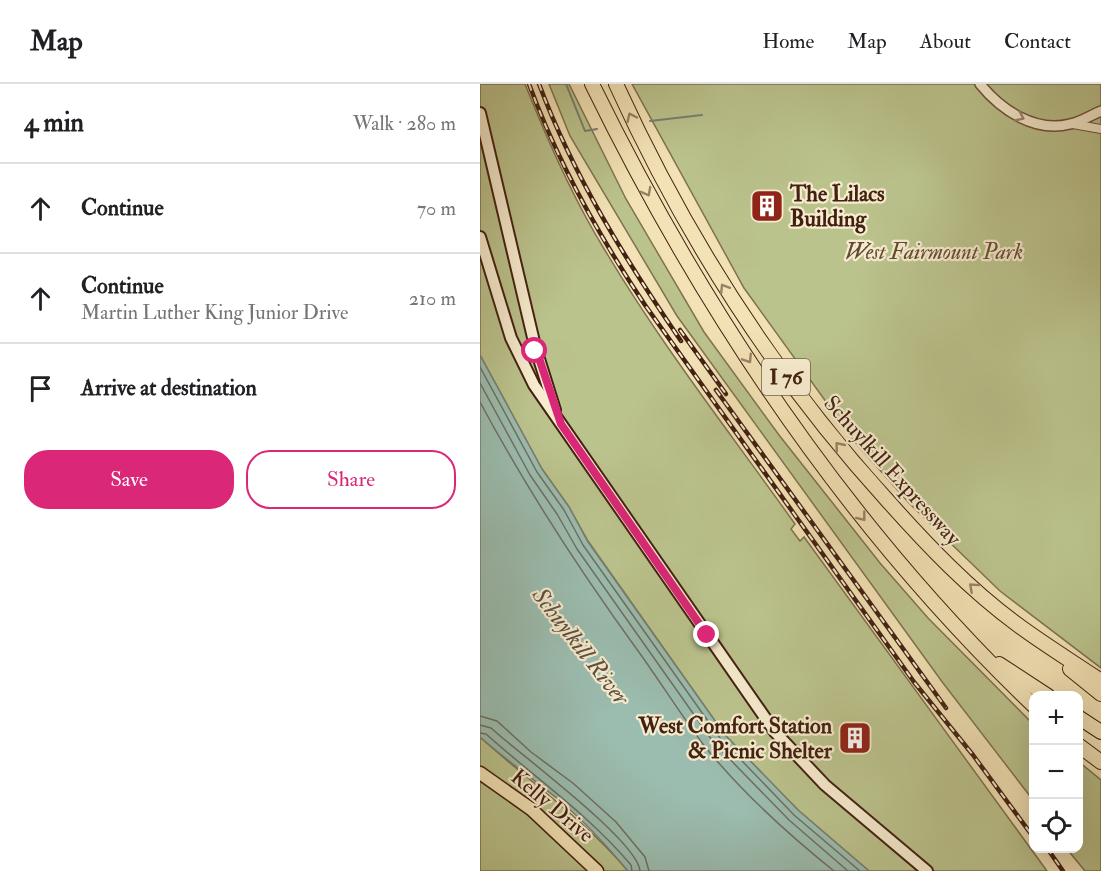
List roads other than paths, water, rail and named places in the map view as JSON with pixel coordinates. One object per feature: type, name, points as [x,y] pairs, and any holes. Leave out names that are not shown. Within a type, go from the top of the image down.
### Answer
[{"type":"highway","name":"Schuylkill Expressway","points":[[592,84],[651,199],[711,302],[771,394],[872,529],[980,652],[1029,701]]},
{"type":"highway","name":"Schuylkill Expressway","points":[[616,84],[662,181],[738,310],[843,450],[901,516],[965,580],[1017,625],[1101,681]]},
{"type":"highway","points":[[1017,625],[1101,694]]},
{"type":"highway","points":[[980,652],[1040,691]]},
{"type":"highway","points":[[1083,720],[1101,732]]},
{"type":"highway","points":[[1083,749],[1099,761]]},
{"type":"main road","points":[[480,113],[535,346],[561,424]]},
{"type":"main road","points":[[480,237],[505,322],[521,363],[776,732],[825,785],[927,871]]},
{"type":"main road","points":[[521,363],[534,354],[535,346]]},
{"type":"main road","name":"Kelly Drive","points":[[480,773],[537,814],[597,871]]},
{"type":"street","points":[[980,84],[1002,107],[1021,118],[1051,125],[1071,124],[1101,129]]},
{"type":"street","points":[[1071,124],[1101,111]]},
{"type":"water","name":"Schuylkill River","points":[[480,355],[542,469],[569,507],[588,542],[725,735],[798,810],[869,871],[628,871],[596,834],[569,809],[480,737]]},
{"type":"waterway","points":[[566,84],[585,131],[597,129]]},
{"type":"waterway","points":[[650,121],[702,115]]},
{"type":"railway","points":[[529,84],[566,170],[645,305],[914,682],[973,755],[1029,831]]},
{"type":"railway","points":[[539,84],[568,152],[602,217],[681,341]]},
{"type":"railway","points":[[680,330],[726,394]]},
{"type":"railway","points":[[716,390],[946,708]]},
{"type":"railway","points":[[1050,853],[1063,871]]},
{"type":"place","name":"The Lilacs Building","points":[[767,206]]},
{"type":"place","name":"West Comfort Station & Picnic Shelter","points":[[855,738]]},
{"type":"park label","name":"West Fairmount Park","points":[[934,251]]}]
